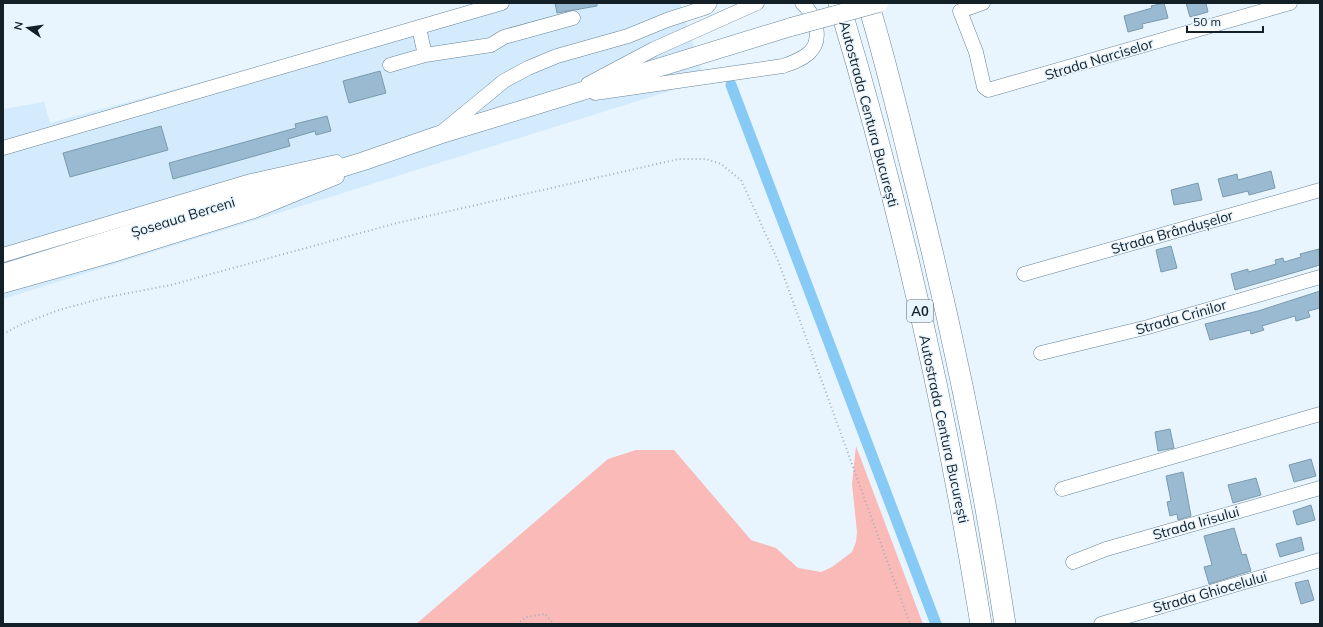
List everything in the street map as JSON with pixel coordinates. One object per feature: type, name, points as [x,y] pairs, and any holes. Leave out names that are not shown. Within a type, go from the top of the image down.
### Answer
[{"type":"highway","name":"Autostrada Centura București","points":[[839,3],[915,293],[968,540],[981,624]]},
{"type":"highway","name":"Autostrada Centura București","points":[[868,3],[906,146],[943,300],[974,447],[1005,624]]},
{"type":"main road","name":"Șoseaua Berceni","points":[[3,273],[364,161],[439,135],[791,28],[879,3]]},
{"type":"street","points":[[3,148],[502,3]]},
{"type":"street","points":[[439,135],[504,82],[528,68],[557,56],[628,36],[684,8],[707,6],[710,3]]},
{"type":"street","points":[[561,98],[654,49],[757,3]]},
{"type":"street","points":[[561,98],[664,85],[783,66],[810,52],[816,37],[813,18],[808,8],[802,3]]},
{"type":"street","name":"Strada Narciselor","points":[[983,3],[960,12],[976,52],[984,87],[988,90],[1290,3]]},
{"type":"street","points":[[390,65],[425,55],[491,46],[504,37],[573,18]]},
{"type":"street","points":[[419,28],[425,55]]},
{"type":"street","points":[[3,255],[258,179],[346,160],[364,161]]},
{"type":"street","points":[[3,286],[113,255],[254,211],[350,172],[364,161]]},
{"type":"street","name":"Strada Brândușelor","points":[[1024,274],[1320,190]]},
{"type":"street","name":"Strada Crinilor","points":[[1040,353],[1148,327],[1320,277]]},
{"type":"street","points":[[1062,489],[1320,414]]},
{"type":"street","name":"Strada Irisului","points":[[1073,562],[1106,548],[1320,488]]},
{"type":"street","name":"Strada Ghiocelului","points":[[1101,624],[1320,560]]},
{"type":"path","points":[[3,334],[22,324],[58,310],[103,298],[170,285],[397,223],[679,159],[706,159],[721,164],[741,180],[779,263],[910,624]]},
{"type":"path","points":[[517,624],[526,617],[545,614],[554,624]]},
{"type":"shaded area","points":[[494,3],[680,3],[705,80],[3,299],[3,109],[44,102],[50,123]]},
{"type":"shaded area","points":[[856,446],[923,624],[416,624],[608,459],[636,450],[674,450],[751,540],[776,548],[798,568],[821,572],[832,567],[852,552],[856,542],[857,532],[852,484]]},
{"type":"building","points":[[555,3],[597,3],[597,6],[557,13]]},
{"type":"building","points":[[1164,3],[1168,18],[1142,24],[1143,28],[1128,32],[1124,16]]},
{"type":"building","points":[[1186,3],[1206,3],[1208,12],[1190,17]]},
{"type":"building","points":[[380,71],[386,93],[349,103],[343,81]]},
{"type":"building","points":[[327,116],[331,131],[316,135],[315,131],[288,139],[290,146],[173,179],[169,163],[296,128],[295,124]]},
{"type":"building","points":[[161,126],[168,150],[70,177],[63,153]]},
{"type":"building","points":[[1271,171],[1275,188],[1249,195],[1248,191],[1223,197],[1218,179],[1237,174],[1238,180]]},
{"type":"building","points":[[1198,183],[1202,200],[1174,205],[1171,190]]},
{"type":"building","points":[[1171,246],[1177,268],[1161,272],[1156,250]]},
{"type":"building","points":[[1319,249],[1320,265],[1235,290],[1231,274],[1248,269],[1248,272],[1276,264],[1275,260],[1283,258],[1284,262],[1301,257],[1300,254]]},
{"type":"building","points":[[1320,291],[1320,308],[1308,311],[1310,317],[1296,321],[1295,316],[1262,326],[1264,330],[1251,334],[1250,330],[1210,340],[1205,324],[1258,311]]},
{"type":"building","points":[[1170,429],[1174,448],[1158,451],[1155,432]]},
{"type":"building","points":[[1311,459],[1316,476],[1294,482],[1289,465]]},
{"type":"building","points":[[1183,472],[1191,516],[1178,520],[1177,514],[1170,516],[1167,502],[1171,501],[1166,476]]},
{"type":"building","points":[[1256,478],[1261,495],[1233,503],[1228,485]]},
{"type":"building","points":[[1311,505],[1315,520],[1297,525],[1293,511]]},
{"type":"building","points":[[1234,528],[1242,555],[1246,554],[1251,571],[1209,584],[1204,567],[1212,565],[1204,536]]},
{"type":"building","points":[[1301,537],[1304,550],[1280,557],[1276,544]]},
{"type":"building","points":[[1308,580],[1314,600],[1301,604],[1295,583]]},
{"type":"waterway","points":[[731,85],[936,624]]}]
